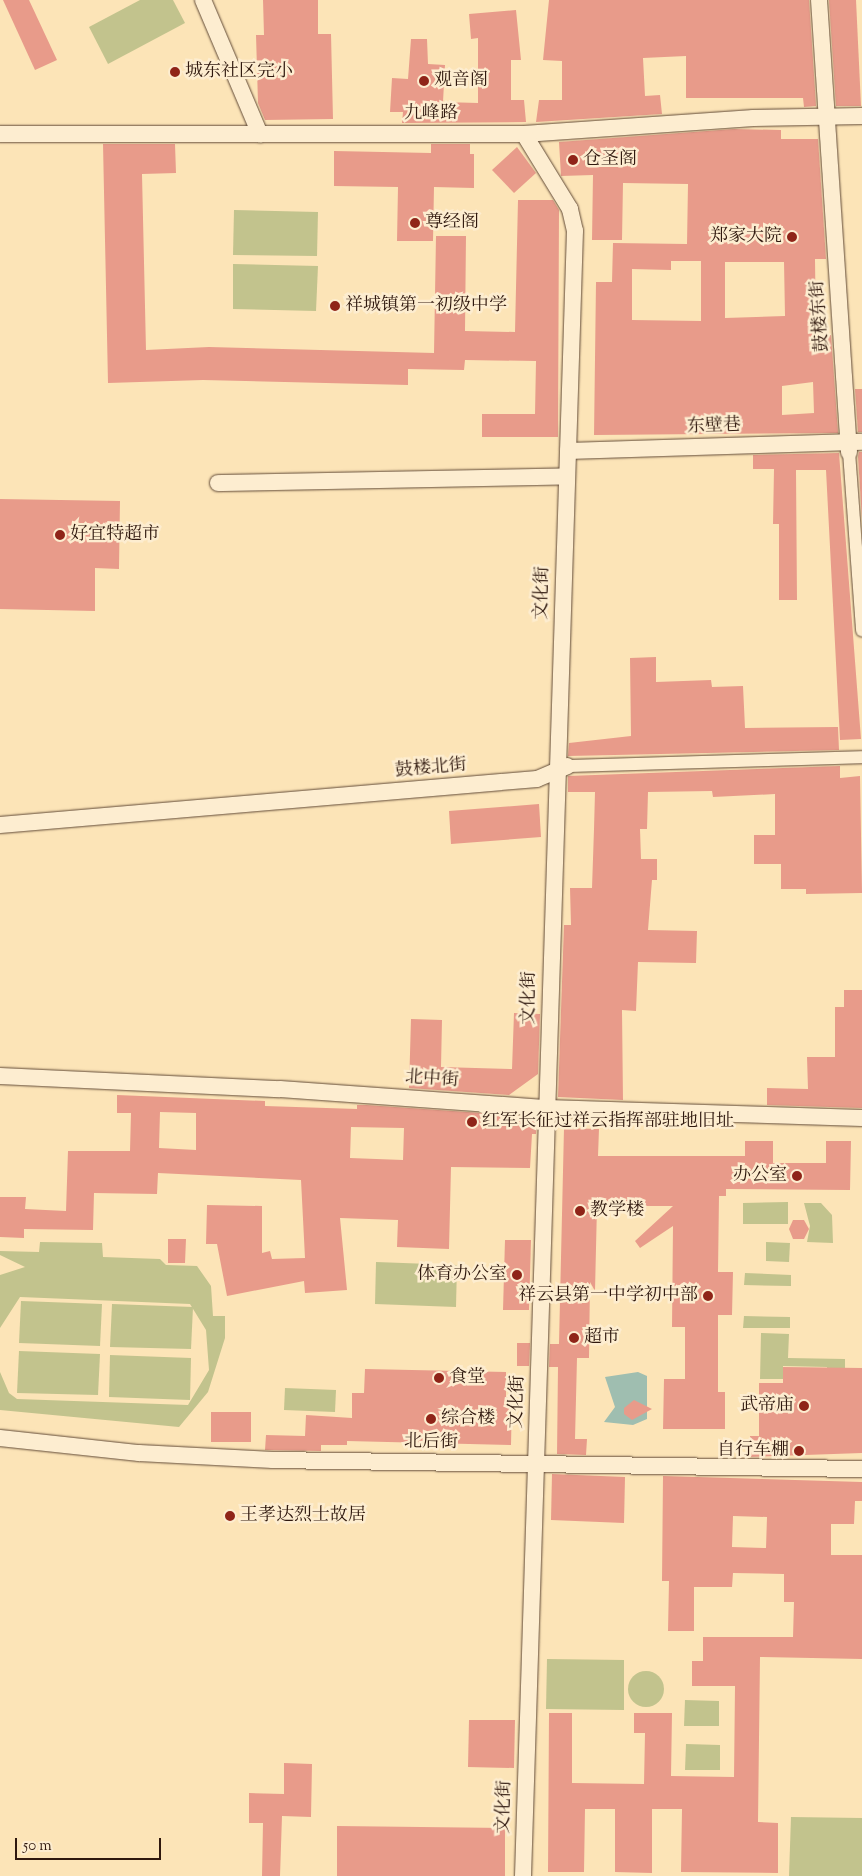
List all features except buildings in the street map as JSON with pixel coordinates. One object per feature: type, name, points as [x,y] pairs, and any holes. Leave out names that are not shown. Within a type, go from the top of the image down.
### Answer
[{"type":"street","points":[[203,0],[260,134]]},
{"type":"street","name":"鼓楼东街","points":[[819,0],[825,117],[853,446],[862,630]]},
{"type":"street","name":"九峰路","points":[[0,134],[524,134],[753,118],[862,116]]},
{"type":"street","name":"文化街","points":[[523,1876],[547,1108],[561,770],[573,217],[524,134]]},
{"type":"street","name":"东壁巷","points":[[568,451],[853,446]]},
{"type":"street","points":[[218,483],[567,476]]},
{"type":"street","name":"鼓楼北街","points":[[0,825],[537,780],[561,770],[862,757]]},
{"type":"street","name":"北中街","points":[[0,1076],[280,1090],[547,1108],[862,1118]]},
{"type":"street","name":"北后街","points":[[0,1438],[216,1458],[862,1469]]},
{"type":"green space","points":[[140,0],[173,0],[185,23],[108,64],[89,27]]},
{"type":"green space","points":[[234,210],[318,212],[317,256],[233,255]]},
{"type":"green space","points":[[233,264],[318,266],[316,311],[233,309]]},
{"type":"green space","points":[[788,1202],[788,1224],[743,1224],[743,1203]]},
{"type":"green space","points":[[804,1203],[821,1203],[832,1215],[833,1243],[807,1242],[810,1226]]},
{"type":"green space","points":[[40,1242],[102,1243],[103,1257],[160,1259],[166,1265],[197,1266],[211,1286],[213,1316],[225,1316],[225,1338],[208,1392],[179,1427],[0,1410],[0,1372],[9,1393],[17,1399],[188,1405],[209,1370],[206,1330],[190,1304],[20,1297],[0,1328],[0,1275],[25,1267],[0,1255],[0,1251],[39,1252]]},
{"type":"green space","points":[[766,1242],[790,1243],[789,1262],[766,1261]]},
{"type":"green space","points":[[376,1262],[457,1265],[456,1307],[375,1304]]},
{"type":"green space","points":[[745,1273],[791,1275],[791,1286],[744,1285]]},
{"type":"green space","points":[[21,1301],[102,1304],[100,1346],[19,1343]]},
{"type":"green space","points":[[112,1304],[193,1307],[191,1349],[110,1347]]},
{"type":"green space","points":[[744,1316],[790,1317],[790,1328],[743,1328]]},
{"type":"green space","points":[[761,1333],[789,1334],[788,1358],[845,1359],[845,1383],[827,1383],[827,1367],[783,1366],[783,1379],[760,1379]]},
{"type":"green space","points":[[19,1351],[100,1354],[98,1395],[17,1393]]},
{"type":"green space","points":[[110,1355],[191,1358],[190,1400],[109,1397]]},
{"type":"green space","points":[[285,1388],[336,1390],[335,1412],[284,1410]]},
{"type":"green space","points":[[547,1659],[624,1660],[624,1710],[546,1709]]},
{"type":"green space","points":[[646,1671],[658,1677],[664,1689],[658,1701],[646,1707],[634,1701],[628,1689],[634,1677]]},
{"type":"green space","points":[[685,1700],[719,1701],[719,1726],[684,1726]]},
{"type":"green space","points":[[686,1744],[720,1745],[720,1770],[685,1770]]},
{"type":"green space","points":[[791,1817],[862,1818],[862,1876],[789,1876]]},
{"type":"shaded area","points":[[638,1372],[647,1376],[647,1419],[633,1425],[604,1422],[615,1407],[605,1377]]},
{"type":"place","name":"城东社区完小","points":[[175,72]]},
{"type":"place","name":"观音阁","points":[[424,81]]},
{"type":"place","name":"仓圣阁","points":[[573,160]]},
{"type":"place","name":"尊经阁","points":[[415,223]]},
{"type":"place","name":"郑家大院","points":[[792,237]]},
{"type":"place","name":"祥城镇第一初级中学","points":[[335,306]]},
{"type":"place","name":"好宜特超市","points":[[60,535]]},
{"type":"place","name":"红军长征过祥云指挥部驻地旧址","points":[[472,1122]]},
{"type":"place","name":"办公室","points":[[797,1176]]},
{"type":"place","name":"教学楼","points":[[580,1211]]},
{"type":"place","name":"体育办公室","points":[[517,1275]]},
{"type":"place","name":"祥云县第一中学初中部","points":[[708,1296]]},
{"type":"place","name":"超市","points":[[574,1338]]},
{"type":"place","name":"食堂","points":[[439,1378]]},
{"type":"place","name":"武帝庙","points":[[804,1406]]},
{"type":"place","name":"综合楼","points":[[431,1419]]},
{"type":"place","name":"自行车棚","points":[[799,1451]]},
{"type":"place","name":"王孝达烈士故居","points":[[230,1516]]}]
